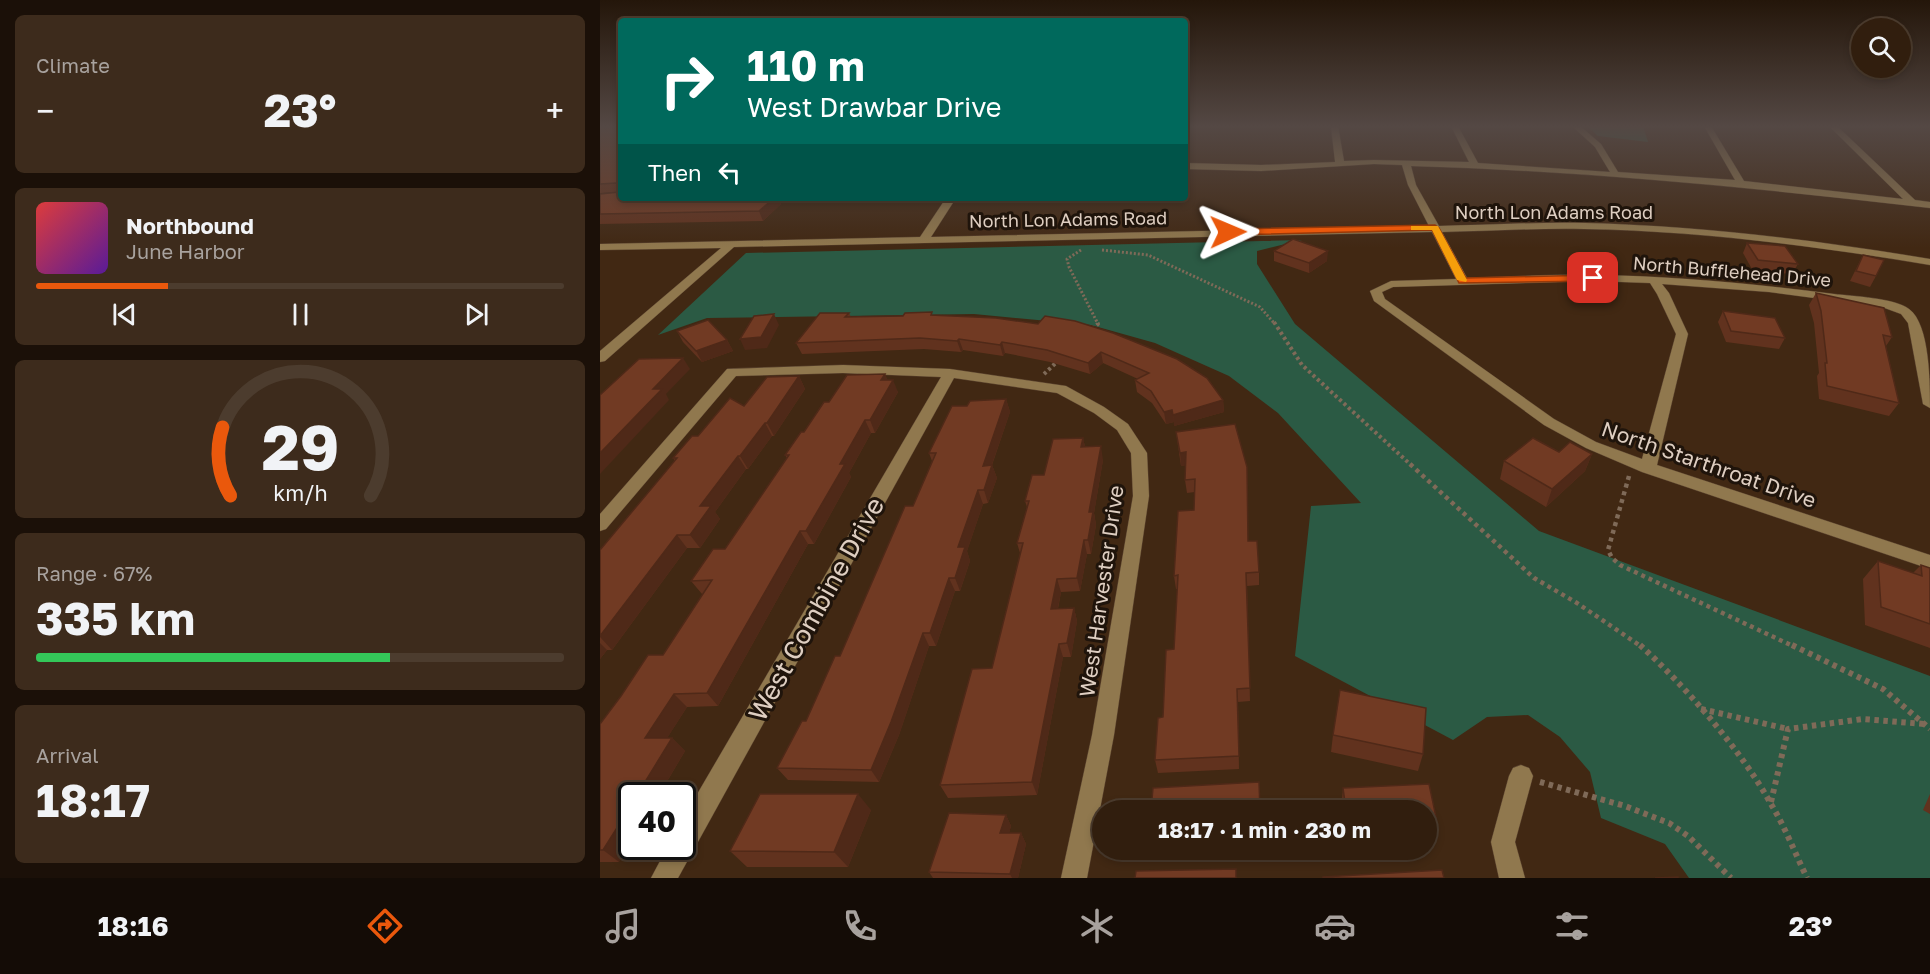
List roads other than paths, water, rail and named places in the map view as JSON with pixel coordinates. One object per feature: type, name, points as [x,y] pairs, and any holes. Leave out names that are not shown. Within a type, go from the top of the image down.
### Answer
[{"type":"street","points":[[1222,167],[1281,167]]},
{"type":"street","points":[[1407,167],[1412,185],[1463,281]]},
{"type":"street","points":[[1503,167],[1741,183],[1930,205]]},
{"type":"street","points":[[1611,167],[1616,175]]},
{"type":"street","points":[[1732,167],[1741,183]]},
{"type":"street","points":[[1875,167],[1911,202]]},
{"type":"street","points":[[924,239],[950,201]]},
{"type":"street","name":"North Lon Adams Road","points":[[600,247],[1583,226],[1686,231],[1811,244],[1930,262]]},
{"type":"street","points":[[600,358],[730,245]]},
{"type":"street","name":"North Bufflehead Drive","points":[[1376,291],[1391,284],[1593,278],[1769,289],[1884,304],[1905,311],[1914,323],[1930,404]]},
{"type":"street","points":[[1648,468],[1682,334],[1663,293],[1653,280]]},
{"type":"street","name":"North Starthroat Drive","points":[[1376,291],[1380,302],[1549,422],[1590,445],[1648,468],[1930,562]]},
{"type":"street","name":"West Harvester Drive","points":[[600,525],[732,372],[843,369],[950,373],[1062,389],[1124,427],[1139,453],[1141,496],[1103,735],[1074,878]]},
{"type":"street","name":"West Combine Drive","points":[[696,821],[950,373]]},
{"type":"street","points":[[1512,878],[1503,842],[1521,776]]},
{"type":"street","name":"West Combine Drive","points":[[664,878],[674,860]]}]
